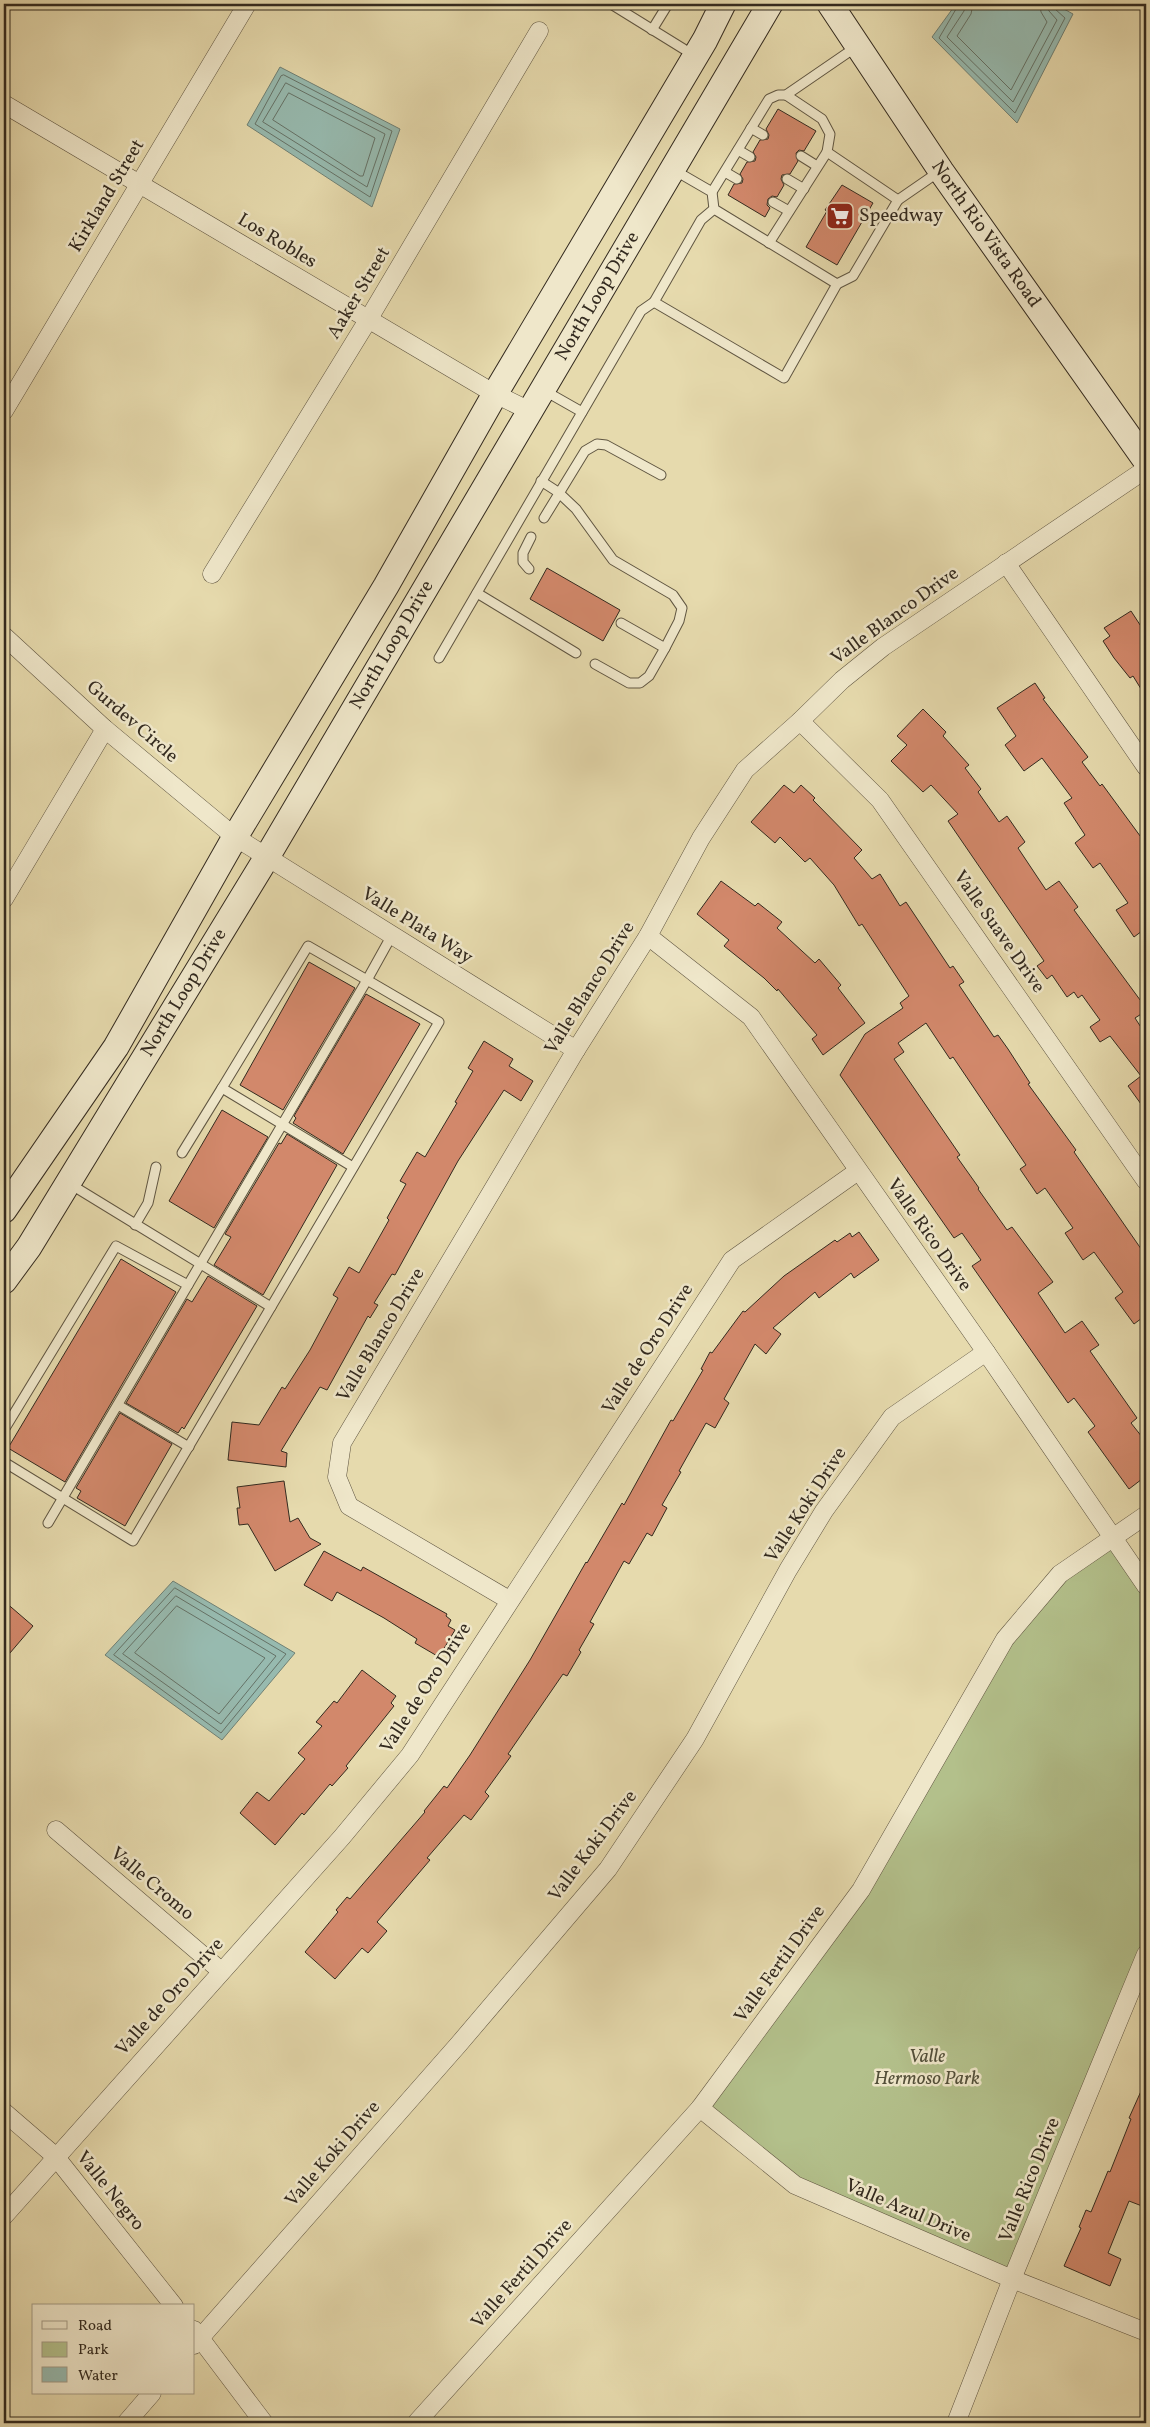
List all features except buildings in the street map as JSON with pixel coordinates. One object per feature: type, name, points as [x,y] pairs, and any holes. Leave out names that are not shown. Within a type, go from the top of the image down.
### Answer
[{"type":"main road","name":"North Loop Drive","points":[[4,1210],[116,1047],[235,838],[386,586],[495,394],[695,56],[723,4]]},
{"type":"main road","name":"North Loop Drive","points":[[4,1281],[28,1247],[267,857],[770,4]]},
{"type":"main road","name":"North Rio Vista Road","points":[[830,4],[941,171],[1146,462]]},
{"type":"street","name":"Kirkland Street","points":[[4,410],[246,4]]},
{"type":"street","name":"Aaker Street","points":[[212,574],[368,320],[539,31]]},
{"type":"street","name":"Los Robles","points":[[4,104],[495,394],[536,400]]},
{"type":"street","name":"Valle Blanco Drive","points":[[509,1600],[348,1506],[337,1477],[342,1443],[576,1050],[648,936],[701,838],[745,770],[842,680],[883,647],[1146,469]]},
{"type":"street","points":[[1006,563],[1146,766]]},
{"type":"street","name":"Gurdev Circle","points":[[4,636],[105,729],[235,838]]},
{"type":"street","name":"Valle Suave Drive","points":[[800,721],[880,800],[1146,1181]]},
{"type":"street","points":[[4,899],[105,729]]},
{"type":"street","name":"Valle Plata Way","points":[[235,838],[576,1050]]},
{"type":"street","name":"Valle Rico Drive","points":[[648,936],[751,1017],[986,1352],[1146,1586]]},
{"type":"street","name":"Valle de Oro Drive","points":[[4,2216],[55,2156],[342,1837],[410,1755],[509,1600],[732,1260],[858,1171]]},
{"type":"street","name":"Valle Koki Drive","points":[[196,2337],[458,2045],[608,1869],[695,1739],[788,1570],[824,1511],[892,1418],[986,1352]]},
{"type":"street","name":"Valle Fertil Drive","points":[[416,2423],[700,2108],[861,1890],[1005,1639],[1060,1574],[1146,1515]]},
{"type":"street","name":"Valle Cromo","points":[[56,1830],[221,1971]]},
{"type":"street","name":"Valle Rico Drive","points":[[956,2423],[1012,2279],[1146,1954]]},
{"type":"street","name":"Valle Azul Drive","points":[[700,2108],[795,2185],[1012,2279],[1146,2332]]},
{"type":"street","name":"Valle Negro","points":[[4,2112],[55,2156],[172,2304]]},
{"type":"street","points":[[196,2337],[264,2423]]},
{"type":"street","points":[[126,2423],[151,2394]]},
{"type":"lane","points":[[611,4],[695,56]]},
{"type":"lane","points":[[652,30],[668,4]]},
{"type":"lane","points":[[786,95],[858,46]]},
{"type":"lane","points":[[714,209],[712,192],[769,99],[778,95],[786,95],[822,119],[830,134],[827,152],[769,243]]},
{"type":"lane","points":[[751,128],[763,134]]},
{"type":"lane","points":[[738,150],[750,157]]},
{"type":"lane","points":[[827,152],[898,200]]},
{"type":"lane","points":[[801,156],[817,166]]},
{"type":"lane","points":[[672,169],[712,192]]},
{"type":"lane","points":[[654,302],[784,378],[837,284],[853,276],[898,200],[941,171]]},
{"type":"lane","points":[[725,172],[737,179]]},
{"type":"lane","points":[[787,179],[804,188]]},
{"type":"lane","points":[[774,202],[790,212]]},
{"type":"lane","points":[[714,209],[837,284]]},
{"type":"lane","points":[[439,658],[641,311],[654,302],[701,220],[714,209]]},
{"type":"lane","points":[[536,400],[582,412]]},
{"type":"lane","points":[[544,518],[558,492],[585,451],[597,444],[606,445],[661,475]]},
{"type":"lane","points":[[541,481],[558,492],[576,508],[613,560],[673,595],[682,608],[679,622],[665,648],[649,676],[640,683],[629,683],[596,664]]},
{"type":"lane","points":[[529,569],[523,562],[523,553],[532,537]]},
{"type":"lane","points":[[477,593],[576,653]]},
{"type":"lane","points":[[621,623],[665,648]]},
{"type":"lane","points":[[48,1523],[392,935]]},
{"type":"lane","points":[[4,1462],[133,1541],[439,1022],[308,946],[182,1153]]},
{"type":"lane","points":[[222,1088],[353,1167]]},
{"type":"lane","points":[[135,1226],[148,1203],[156,1167]]},
{"type":"lane","points":[[67,1183],[271,1307]]},
{"type":"lane","points":[[4,1430],[116,1246],[188,1285]]},
{"type":"lane","points":[[118,1404],[189,1447]]},
{"type":"green space","name":"Valle Hermoso Park","points":[[1112,1538],[1146,1586],[1146,1954],[1012,2279],[795,2185],[700,2108],[861,1890],[1005,1639],[1060,1574]]},
{"type":"water","points":[[956,4],[1055,4],[1073,14],[1017,123],[932,37]]},
{"type":"water","points":[[280,67],[400,129],[372,207],[247,125]]},
{"type":"water","points":[[173,1581],[295,1653],[222,1740],[105,1655]]},
{"type":"place","name":"Speedway","points":[[840,216]]}]
